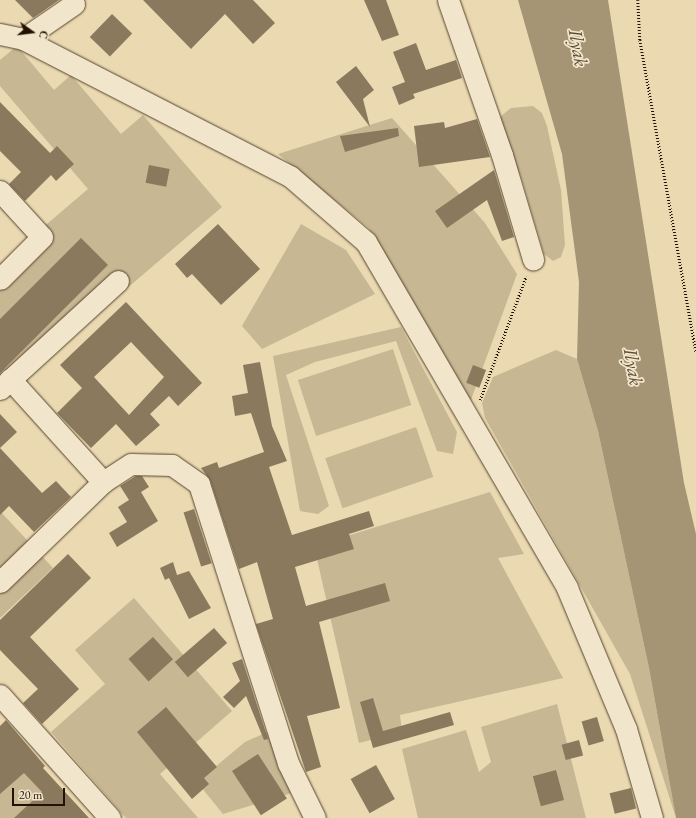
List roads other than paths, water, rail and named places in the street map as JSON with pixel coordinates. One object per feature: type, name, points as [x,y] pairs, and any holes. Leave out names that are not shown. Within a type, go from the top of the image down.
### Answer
[{"type":"street","points":[[448,0],[502,155],[533,259]]},
{"type":"street","points":[[23,39],[74,1]]},
{"type":"street","points":[[0,34],[23,39],[291,177],[366,242],[567,588],[626,729],[652,818]]},
{"type":"street","points":[[0,191],[42,237],[0,279]]},
{"type":"street","points":[[103,482],[5,384],[118,281]]},
{"type":"street","points":[[0,582],[103,482],[131,464],[172,466],[199,484],[288,763],[315,818]]},
{"type":"street","points":[[0,695],[110,818]]},
{"type":"water","name":"Ilyak","points":[[518,0],[608,0],[684,483],[696,534],[696,818],[676,818],[649,668],[598,431],[577,359],[579,282],[562,154]]}]
